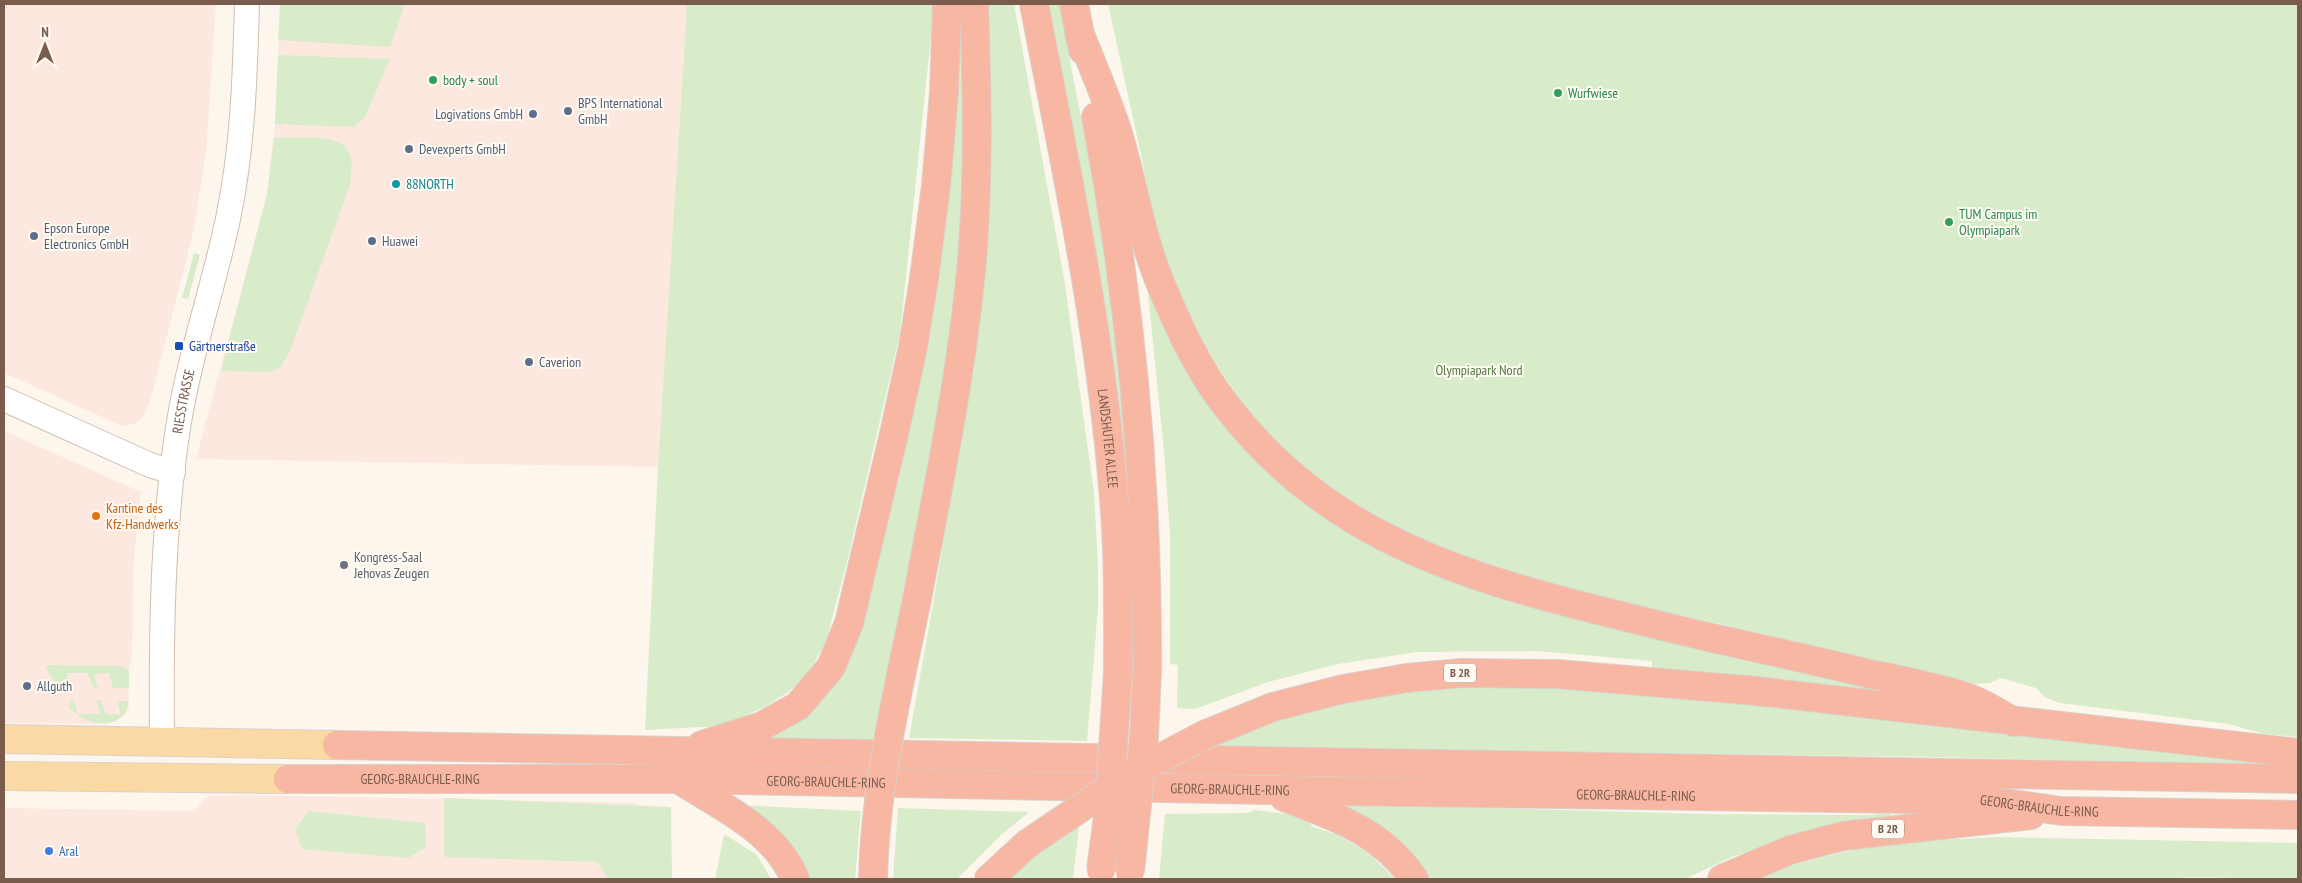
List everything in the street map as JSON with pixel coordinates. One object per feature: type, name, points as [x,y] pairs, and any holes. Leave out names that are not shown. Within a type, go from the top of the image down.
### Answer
[{"type":"highway","points":[[795,879],[790,866],[770,840],[679,765],[762,726],[798,706],[831,667],[848,623],[898,414],[924,279],[936,186],[944,93],[947,4]]},
{"type":"highway","points":[[873,879],[878,810],[889,739],[957,377],[972,260],[976,141],[974,4]]},
{"type":"highway","name":"LANDSHUTER ALLEE","points":[[1034,4],[1085,274],[1104,404],[1114,499],[1118,672],[1109,809],[1101,875]]},
{"type":"highway","points":[[1074,4],[1103,155],[1132,349],[1144,507],[1147,589],[1147,672],[1144,737],[1130,877]]},
{"type":"highway","points":[[1080,32],[1116,128],[1145,238],[1160,284],[1182,333],[1201,368],[1225,404],[1276,461],[1311,491],[1346,516],[1380,535],[1418,554],[1471,574],[1537,594],[1667,627],[1971,698],[2014,722]]},
{"type":"highway","name":"B 2R","points":[[989,879],[1027,844],[1132,773],[1204,735],[1273,707],[1343,689],[1407,678],[1462,673],[1557,674],[1650,681],[2298,753]]},
{"type":"highway","name":"GEORG-BRAUCHLE-RING","points":[[337,744],[679,765],[1266,790],[1983,800],[2062,811],[2298,815]]},
{"type":"highway","name":"GEORG-BRAUCHLE-RING","points":[[288,778],[679,765],[2298,779]]},
{"type":"highway","points":[[1266,790],[1340,819],[1380,841],[1404,865],[1414,879]]},
{"type":"highway","name":"B 2R","points":[[1722,879],[1790,850],[1843,836],[1890,829],[1985,822],[2062,811]]},
{"type":"main road","name":"GEORG-BRAUCHLE-RING","points":[[4,739],[337,744]]},
{"type":"main road","points":[[162,742],[162,778]]},
{"type":"main road","name":"GEORG-BRAUCHLE-RING","points":[[4,776],[288,778]]},
{"type":"street","name":"RIESSTRASSE","points":[[162,742],[165,576],[173,472],[178,430],[190,366],[228,218],[240,145],[247,4]]},
{"type":"street","points":[[4,398],[150,465],[173,472]]},
{"type":"shaded area","points":[[4,4],[216,4],[206,152],[194,229],[150,402],[142,418],[134,424],[122,426],[4,373]]},
{"type":"shaded area","points":[[280,4],[687,4],[658,467],[196,459],[267,194],[275,124]]},
{"type":"shaded area","points":[[4,431],[141,492],[134,560],[132,655],[128,672],[129,707],[125,715],[113,721],[93,724],[4,723]]},
{"type":"shaded area","points":[[248,795],[637,803],[630,879],[4,879],[4,808],[193,811],[209,796]]},
{"type":"green space","points":[[280,4],[405,4],[390,47],[278,40]]},
{"type":"green space","points":[[687,4],[933,4],[900,334],[849,554],[826,642],[806,677],[765,707],[720,726],[645,730],[658,467]]},
{"type":"green space","points":[[956,4],[962,4],[965,107],[962,210],[954,313],[938,433],[909,563],[875,741],[754,741],[848,656],[867,607],[901,469],[916,388]]},
{"type":"green space","points":[[985,4],[1014,4],[1065,284],[1094,493],[1098,564],[1098,608],[1087,741],[909,738],[937,581],[967,385]]},
{"type":"green space","points":[[1046,4],[1062,4],[1071,66],[1098,204],[1117,347],[1135,561],[1134,684],[1129,684],[1130,565],[1121,423],[1112,358]]},
{"type":"green space","name":"Olympiapark Nord","points":[[1108,4],[2298,4],[2298,737],[2264,734],[2229,724],[2060,703],[2045,697],[2036,688],[2001,678],[1990,683],[1977,684],[1639,605],[1505,571],[1440,549],[1410,537],[1377,520],[1316,476],[1288,452],[1264,427],[1221,372],[1186,309],[1171,274],[1153,215]]},
{"type":"green space","points":[[278,55],[390,59],[365,117],[354,127],[275,124]]},
{"type":"green space","points":[[303,137],[326,139],[343,145],[348,150],[351,159],[350,185],[290,351],[281,367],[270,372],[221,371],[267,194],[274,138]]},
{"type":"green space","points":[[194,253],[200,255],[188,299],[182,298]]},
{"type":"green space","points":[[1147,284],[1182,350],[1347,525],[1903,695],[1652,667],[1652,661],[1537,651],[1417,652],[1338,664],[1268,682],[1195,709],[1177,708],[1178,665],[1170,664],[1170,534],[1164,451]]},
{"type":"green space","points":[[48,665],[122,666],[129,671],[129,688],[113,688],[109,673],[94,674],[98,688],[93,687],[88,673],[67,673],[70,687],[57,687],[46,668]]},
{"type":"green space","points":[[1537,687],[1653,693],[1835,712],[2260,762],[2258,765],[1939,757],[1212,747],[1249,728],[1297,712],[1400,691]]},
{"type":"green space","points":[[74,700],[78,714],[100,714],[96,700],[101,700],[106,714],[121,715],[117,701],[128,701],[125,713],[121,718],[103,724],[87,720],[69,709],[69,702]]},
{"type":"green space","points":[[905,766],[1085,770],[1085,775],[905,772]]},
{"type":"green space","points":[[444,798],[671,807],[672,879],[609,879],[597,862],[444,857]]},
{"type":"green space","points":[[1330,804],[1710,814],[1870,815],[1890,813],[1891,818],[1787,838],[1732,857],[1685,879],[1422,879]]},
{"type":"green space","points":[[739,805],[861,811],[855,879],[805,879]]},
{"type":"green space","points":[[898,808],[1029,812],[1000,836],[957,879],[893,879]]},
{"type":"green space","points":[[1255,810],[1303,816],[1313,827],[1338,835],[1369,853],[1395,879],[1159,879],[1165,814],[1247,813]]},
{"type":"green space","points":[[309,811],[425,823],[426,847],[408,858],[302,849],[295,829]]},
{"type":"green space","points":[[1080,819],[1073,879],[1009,879],[1029,860]]},
{"type":"green space","points":[[724,834],[757,855],[771,879],[715,879]]},
{"type":"green space","points":[[1999,837],[2298,843],[2298,879],[2189,877],[2160,879],[1755,879],[1781,868],[1878,843]]},
{"type":"place","name":"body + soul","points":[[433,80]]},
{"type":"place","name":"Wurfwiese","points":[[1558,93]]},
{"type":"place","name":"BPS International GmbH","points":[[568,111]]},
{"type":"place","name":"Logivations GmbH","points":[[533,114]]},
{"type":"place","name":"Devexperts GmbH","points":[[409,149]]},
{"type":"place","name":"88NORTH","points":[[396,184]]},
{"type":"place","name":"TUM Campus im Olympiapark","points":[[1949,222]]},
{"type":"place","name":"Epson Europe Electronics GmbH","points":[[34,236]]},
{"type":"place","name":"Huawei","points":[[372,241]]},
{"type":"place","name":"Gärtnerstraße","points":[[179,346]]},
{"type":"place","name":"Caverion","points":[[529,362]]},
{"type":"place","name":"Kantine des Kfz-Handwerks","points":[[96,516]]},
{"type":"place","name":"Kongress-Saal Jehovas Zeugen","points":[[344,565]]},
{"type":"place","name":"Allguth","points":[[27,686]]},
{"type":"place","name":"Aral","points":[[49,851]]}]
